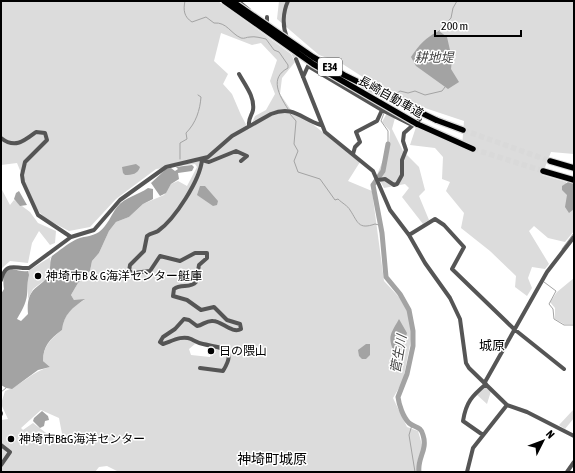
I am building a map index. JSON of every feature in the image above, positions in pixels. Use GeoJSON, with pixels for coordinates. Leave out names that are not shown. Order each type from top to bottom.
{"type":"FeatureCollection","features":[{"type":"Feature","properties":{"kind":"highway","name":"長崎自動車道"},"geometry":{"type":"LineString","coordinates":[[224,1],[313,64],[414,125],[473,149]]}},
{"type":"Feature","properties":{"kind":"highway","name":"長崎自動車道"},"geometry":{"type":"LineString","coordinates":[[232,1],[313,57],[344,75],[436,120],[463,130]]}},
{"type":"Feature","properties":{"kind":"highway"},"geometry":{"type":"LineString","coordinates":[[550,160],[574,168]]}},
{"type":"Feature","properties":{"kind":"highway"},"geometry":{"type":"LineString","coordinates":[[542,171],[571,180]]}},
{"type":"Feature","properties":{"kind":"street"},"geometry":{"type":"LineString","coordinates":[[238,1],[287,36],[284,21],[285,8],[288,1]]}},
{"type":"Feature","properties":{"kind":"street"},"geometry":{"type":"LineString","coordinates":[[267,17],[267,23]]}},
{"type":"Feature","properties":{"kind":"street"},"geometry":{"type":"LineString","coordinates":[[296,59],[325,132],[375,174],[390,210],[409,235],[425,264],[456,309],[460,319],[466,363],[469,368],[507,405],[527,412],[574,436]]}},
{"type":"Feature","properties":{"kind":"street"},"geometry":{"type":"LineString","coordinates":[[303,77],[308,66],[384,111],[414,125]]}},
{"type":"Feature","properties":{"kind":"street"},"geometry":{"type":"LineString","coordinates":[[239,74],[254,100],[249,125]]}},
{"type":"Feature","properties":{"kind":"street"},"geometry":{"type":"LineString","coordinates":[[200,368],[223,371],[229,362],[230,356],[227,350],[221,347],[201,344],[189,338],[182,338],[164,344],[160,342],[163,338],[176,329],[184,320],[189,320],[197,326],[207,321],[214,321],[234,331],[241,330],[240,324],[227,320],[217,308],[210,307],[201,310],[187,300],[173,296],[172,293],[178,286],[191,286],[196,282],[197,269],[199,265],[207,258],[208,253],[196,253],[180,262],[160,256],[153,268],[145,272],[133,273],[129,271],[129,268],[144,251],[147,236],[159,231],[174,216],[196,178],[202,160],[213,153],[232,136],[249,125],[271,114],[288,111],[297,113],[321,125]]}},
{"type":"Feature","properties":{"kind":"street"},"geometry":{"type":"LineString","coordinates":[[353,154],[355,147],[360,142],[356,132],[377,121],[384,111]]}},
{"type":"Feature","properties":{"kind":"street"},"geometry":{"type":"LineString","coordinates":[[378,180],[385,179],[394,185],[397,184],[402,172],[402,160],[406,150],[403,137],[406,130],[420,119]]}},
{"type":"Feature","properties":{"kind":"street"},"geometry":{"type":"LineString","coordinates":[[1,138],[14,144],[22,142],[36,132],[45,133],[47,140],[30,155],[23,167],[23,182],[38,215],[71,237]]}},
{"type":"Feature","properties":{"kind":"street"},"geometry":{"type":"LineString","coordinates":[[1,280],[7,268],[12,266],[29,268],[36,265],[71,237],[94,230],[120,200],[166,167],[173,164],[202,160],[209,162],[236,151],[247,156],[241,161]]}},
{"type":"Feature","properties":{"kind":"street"},"geometry":{"type":"LineString","coordinates":[[409,235],[435,219],[444,225],[464,247],[452,269],[514,330],[564,369]]}},
{"type":"Feature","properties":{"kind":"street"},"geometry":{"type":"LineString","coordinates":[[483,435],[463,421],[465,410],[471,396],[486,383],[547,272],[574,237]]}},
{"type":"Feature","properties":{"kind":"street"},"geometry":{"type":"LineString","coordinates":[[467,472],[470,455],[483,435],[507,405]]}},
{"type":"Feature","properties":{"kind":"street"},"geometry":{"type":"LineString","coordinates":[[1,445],[10,452],[1,465]]}},
{"type":"Feature","properties":{"kind":"street"},"geometry":{"type":"LineString","coordinates":[[568,472],[574,462]]}},
{"type":"Feature","properties":{"kind":"shaded area"},"geometry":{"type":"Polygon","coordinates":[[[1,1],[218,1],[291,54],[295,62],[282,78],[280,94],[293,113],[305,118],[360,162],[348,181],[372,191],[384,281],[399,297],[407,310],[412,334],[403,381],[393,398],[407,427],[418,431],[423,448],[417,466],[418,472],[119,472],[107,466],[99,467],[95,472],[1,472],[1,420],[8,419],[1,404],[5,391],[11,389],[38,372],[50,367],[43,361],[44,351],[51,340],[62,330],[64,320],[69,312],[84,300],[74,300],[71,295],[78,283],[90,271],[92,261],[99,253],[109,231],[116,222],[129,217],[143,204],[164,195],[171,184],[178,181],[187,186],[197,167],[195,164],[156,169],[116,199],[90,227],[69,231],[46,219],[36,209],[17,163],[1,165],[1,1]],[[221,33],[214,61],[228,74],[223,84],[232,94],[249,130],[255,116],[266,110],[275,94],[270,81],[277,60],[261,43],[252,45],[221,33]],[[195,344],[189,349],[191,355],[210,357],[213,347],[195,344]],[[41,410],[21,428],[23,430],[33,423],[54,439],[63,439],[59,418],[41,410]]]}},
{"type":"Feature","properties":{"kind":"shaded area"},"geometry":{"type":"Polygon","coordinates":[[[279,1],[574,1],[574,154],[551,152],[542,175],[566,182],[574,213],[574,231],[565,242],[548,238],[534,226],[529,231],[549,264],[545,269],[532,267],[528,278],[532,288],[527,296],[515,287],[516,276],[490,251],[461,228],[464,213],[446,191],[450,182],[442,179],[443,157],[435,148],[410,145],[416,127],[462,147],[464,121],[410,103],[369,81],[341,63],[319,55],[277,19],[279,1]]]}},
{"type":"Feature","properties":{"kind":"shaded area"},"geometry":{"type":"Polygon","coordinates":[[[387,113],[395,118],[392,129],[403,151],[419,167],[425,190],[419,196],[429,220],[423,224],[402,197],[409,188],[405,184],[384,188],[377,175],[389,145],[390,131],[382,122],[387,113]]]}},
{"type":"Feature","properties":{"kind":"shaded area"},"geometry":{"type":"Polygon","coordinates":[[[1,188],[10,205],[14,200],[30,212],[38,223],[56,231],[55,243],[50,245],[39,231],[32,243],[28,263],[10,261],[1,269],[1,188]]]}},
{"type":"Feature","properties":{"kind":"shaded area"},"geometry":{"type":"Polygon","coordinates":[[[52,256],[50,259],[52,266],[46,279],[33,289],[28,299],[28,271],[52,256]]]}},
{"type":"Feature","properties":{"kind":"shaded area"},"geometry":{"type":"Polygon","coordinates":[[[574,278],[574,324],[564,324],[555,319],[555,308],[550,302],[557,292],[574,278]]]}},
{"type":"Feature","properties":{"kind":"shaded area"},"geometry":{"type":"Polygon","coordinates":[[[486,386],[491,391],[487,404],[476,394],[486,386]]]}},
{"type":"Feature","properties":{"kind":"shaded area"},"geometry":{"type":"Polygon","coordinates":[[[574,409],[574,418],[565,429],[559,425],[574,409]]]}},
{"type":"Feature","properties":{"kind":"water","name":"耕地堤"},"geometry":{"type":"Polygon","coordinates":[[[439,31],[447,37],[452,59],[451,69],[459,82],[448,89],[416,66],[411,57],[423,42],[439,31]]]}},
{"type":"Feature","properties":{"kind":"water"},"geometry":{"type":"Polygon","coordinates":[[[136,164],[140,167],[136,173],[125,175],[123,173],[122,167],[136,164]]]}},
{"type":"Feature","properties":{"kind":"water"},"geometry":{"type":"Polygon","coordinates":[[[192,165],[194,167],[192,171],[178,173],[179,179],[171,184],[166,193],[160,196],[151,183],[166,169],[171,168],[175,171],[178,169],[176,167],[192,165]]]}},
{"type":"Feature","properties":{"kind":"water"},"geometry":{"type":"Polygon","coordinates":[[[574,178],[574,209],[569,213],[565,207],[567,195],[562,190],[562,186],[574,178]]]}},
{"type":"Feature","properties":{"kind":"water"},"geometry":{"type":"Polygon","coordinates":[[[200,186],[205,186],[218,201],[217,205],[213,206],[197,195],[200,186]]]}},
{"type":"Feature","properties":{"kind":"water"},"geometry":{"type":"Polygon","coordinates":[[[148,188],[153,189],[153,199],[143,204],[129,217],[116,222],[109,231],[99,253],[92,261],[90,271],[78,283],[71,295],[74,300],[85,299],[69,312],[63,324],[62,330],[48,343],[44,351],[43,361],[50,367],[38,370],[12,389],[1,385],[1,294],[4,289],[3,283],[6,271],[12,269],[28,271],[29,275],[26,298],[17,319],[21,321],[28,314],[28,302],[30,295],[47,277],[52,256],[75,240],[99,232],[120,204],[128,198],[148,188]]]}},
{"type":"Feature","properties":{"kind":"water"},"geometry":{"type":"Polygon","coordinates":[[[19,191],[27,205],[20,206],[14,199],[16,193],[19,191]]]}},
{"type":"Feature","properties":{"kind":"water"},"geometry":{"type":"Polygon","coordinates":[[[399,319],[407,333],[401,352],[395,354],[390,340],[393,329],[399,319]]]}},
{"type":"Feature","properties":{"kind":"water"},"geometry":{"type":"Polygon","coordinates":[[[366,344],[370,344],[370,355],[366,359],[362,359],[359,356],[358,350],[366,344]]]}},
{"type":"Feature","properties":{"kind":"water"},"geometry":{"type":"Polygon","coordinates":[[[42,411],[48,416],[49,420],[45,421],[44,426],[40,428],[33,421],[34,418],[42,411]]]}},
{"type":"Feature","properties":{"kind":"waterway"},"geometry":{"type":"LineString","coordinates":[[185,1],[185,13],[187,18],[192,22],[206,17],[214,23],[222,24],[241,38],[254,37],[266,39],[274,50],[279,52],[288,65],[288,68],[282,72],[277,82],[279,93],[288,109]]}},
{"type":"Feature","properties":{"kind":"waterway"},"geometry":{"type":"LineString","coordinates":[[438,32],[451,18],[453,8],[457,1]]}},
{"type":"Feature","properties":{"kind":"waterway"},"geometry":{"type":"LineString","coordinates":[[393,96],[400,91],[408,93],[415,91],[425,95],[442,91],[445,87]]}},
{"type":"Feature","properties":{"kind":"waterway"},"geometry":{"type":"LineString","coordinates":[[180,159],[180,143],[187,139],[186,133],[195,121],[200,107],[201,97],[198,95]]}},
{"type":"Feature","properties":{"kind":"waterway"},"geometry":{"type":"LineString","coordinates":[[384,113],[381,121],[388,131],[388,144]]}},
{"type":"Feature","properties":{"kind":"waterway"},"geometry":{"type":"LineString","coordinates":[[290,114],[296,121],[294,144],[298,151],[294,161],[298,172],[320,179],[335,200],[338,199],[348,207],[359,224],[365,226],[375,224],[379,225]]}},
{"type":"Feature","properties":{"kind":"waterway","name":"菅生川"},"geometry":{"type":"LineString","coordinates":[[388,144],[383,171],[373,185],[382,233],[386,277],[400,294],[409,310],[413,331],[413,346],[407,374],[398,397],[400,407],[405,418],[411,425],[421,430],[423,435],[424,445],[419,462],[419,472]]}},
{"type":"Feature","properties":{"kind":"waterway"},"geometry":{"type":"LineString","coordinates":[[562,249],[574,233]]}},
{"type":"Feature","properties":{"kind":"waterway"},"geometry":{"type":"LineString","coordinates":[[544,282],[556,291],[549,304],[553,309],[554,319],[564,325],[574,325]]}},
{"type":"Feature","properties":{"kind":"waterway"},"geometry":{"type":"LineString","coordinates":[[1,392],[6,388]]}},
{"type":"Feature","properties":{"kind":"waterway"},"geometry":{"type":"LineString","coordinates":[[412,425],[409,435],[415,472]]}},
{"type":"Feature","properties":{"kind":"tunnel"},"geometry":{"type":"LineString","coordinates":[[291,48],[296,59]]}},
{"type":"Feature","properties":{"kind":"tunnel"},"geometry":{"type":"LineString","coordinates":[[463,130],[550,161]]}},
{"type":"Feature","properties":{"kind":"tunnel"},"geometry":{"type":"LineString","coordinates":[[473,149],[543,171]]}},
{"type":"Feature","properties":{"kind":"place","name":"神埼市B＆G海洋センター艇庫"},"geometry":{"type":"Point","coordinates":[38,276]}},
{"type":"Feature","properties":{"kind":"place","name":"日の隈山"},"geometry":{"type":"Point","coordinates":[211,351]}},
{"type":"Feature","properties":{"kind":"place","name":"神埼市B&G海洋センター"},"geometry":{"type":"Point","coordinates":[11,439]}},
{"type":"Feature","properties":{"kind":"district","name":"城原"},"geometry":{"type":"Point","coordinates":[492,345]}},
{"type":"Feature","properties":{"kind":"district","name":"神埼町城原"},"geometry":{"type":"Point","coordinates":[272,459]}}]}
